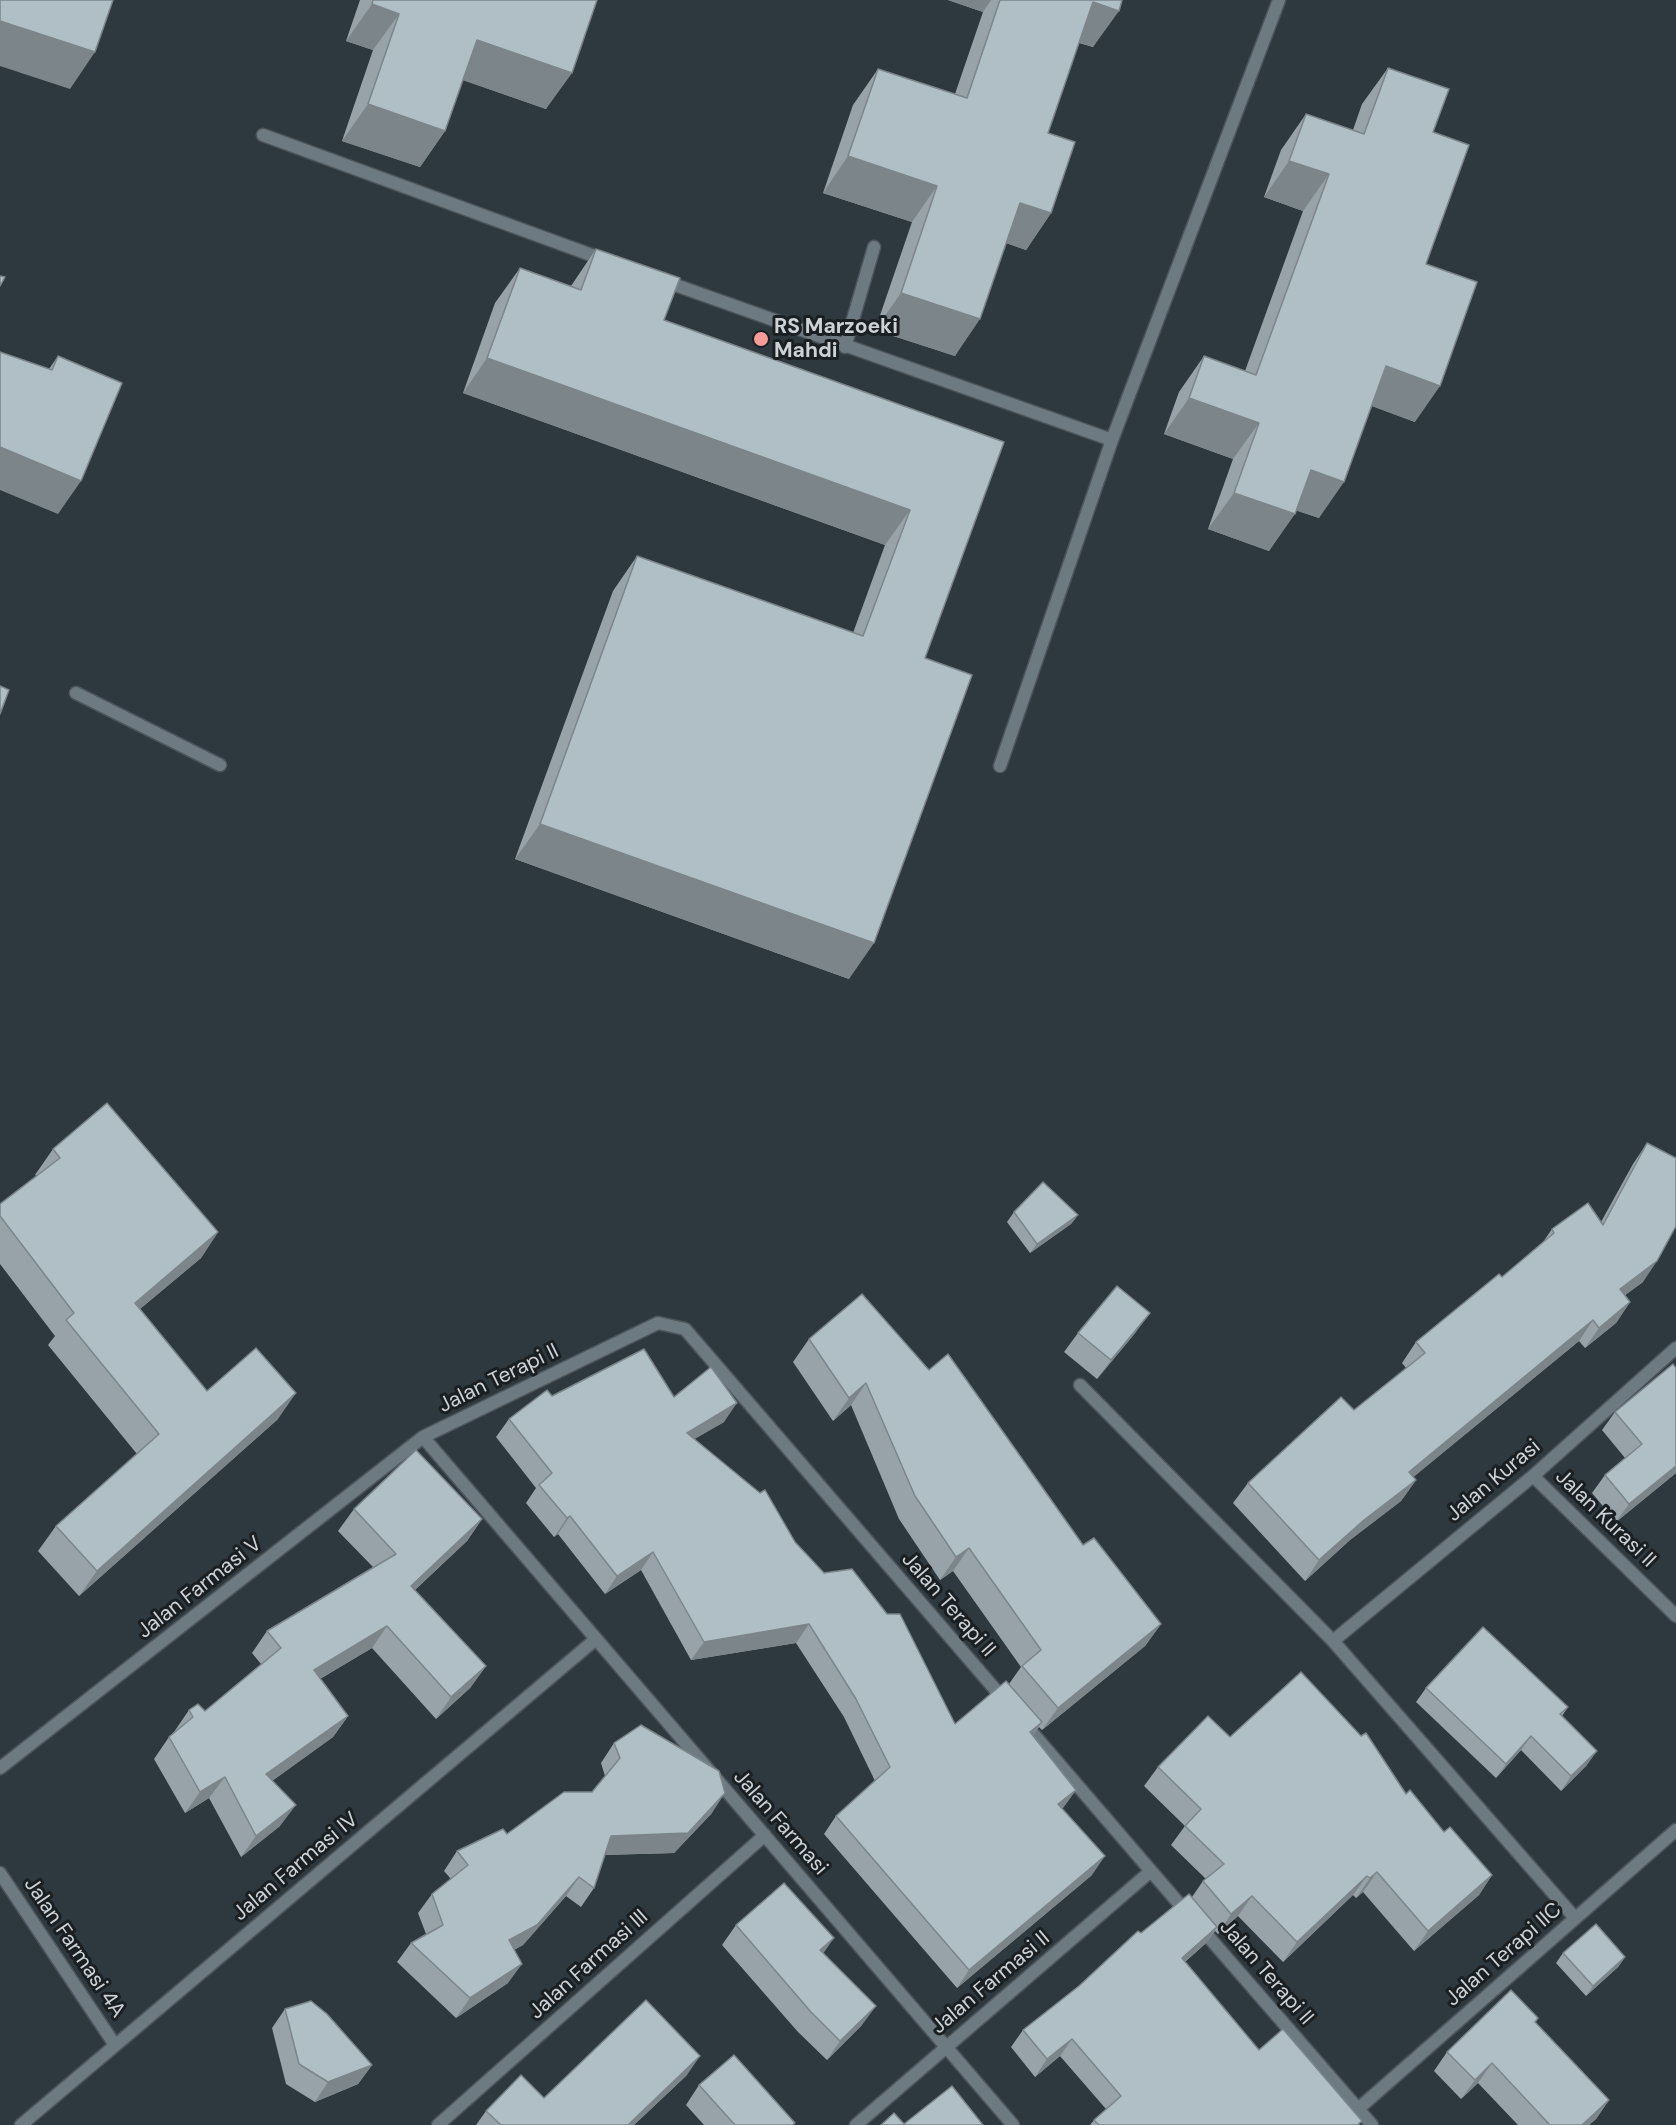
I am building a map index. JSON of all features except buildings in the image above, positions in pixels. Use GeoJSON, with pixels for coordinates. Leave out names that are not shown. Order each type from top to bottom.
{"type":"FeatureCollection","features":[{"type":"Feature","properties":{"kind":"street"},"geometry":{"type":"LineString","coordinates":[[1000,766],[1112,440],[1279,0]]}},
{"type":"Feature","properties":{"kind":"street"},"geometry":{"type":"LineString","coordinates":[[263,135],[621,266]]}},
{"type":"Feature","properties":{"kind":"street"},"geometry":{"type":"LineString","coordinates":[[845,347],[874,247]]}},
{"type":"Feature","properties":{"kind":"street"},"geometry":{"type":"LineString","coordinates":[[655,278],[1112,440]]}},
{"type":"Feature","properties":{"kind":"street"},"geometry":{"type":"LineString","coordinates":[[76,693],[220,765]]}},
{"type":"Feature","properties":{"kind":"street","name":"Jalan Terapi II"},"geometry":{"type":"LineString","coordinates":[[423,1437],[658,1323],[685,1329],[1372,2125]]}},
{"type":"Feature","properties":{"kind":"street","name":"Jalan Kurasi"},"geometry":{"type":"LineString","coordinates":[[1333,1641],[1533,1476],[1676,1348]]}},
{"type":"Feature","properties":{"kind":"street"},"geometry":{"type":"LineString","coordinates":[[1080,1385],[1333,1641],[1575,1918]]}},
{"type":"Feature","properties":{"kind":"street","name":"Jalan Farmasi"},"geometry":{"type":"LineString","coordinates":[[423,1437],[1013,2125]]}},
{"type":"Feature","properties":{"kind":"street","name":"Jalan Farmasi V"},"geometry":{"type":"LineString","coordinates":[[0,1768],[423,1437]]}},
{"type":"Feature","properties":{"kind":"street","name":"Jalan Kurasi II"},"geometry":{"type":"LineString","coordinates":[[1533,1476],[1676,1616]]}},
{"type":"Feature","properties":{"kind":"street","name":"Jalan Farmasi IV"},"geometry":{"type":"LineString","coordinates":[[21,2125],[596,1639]]}},
{"type":"Feature","properties":{"kind":"street","name":"Jalan Terapi IIC"},"geometry":{"type":"LineString","coordinates":[[1358,2109],[1676,1830]]}},
{"type":"Feature","properties":{"kind":"street","name":"Jalan Farmasi III"},"geometry":{"type":"LineString","coordinates":[[438,2125],[765,1835]]}},
{"type":"Feature","properties":{"kind":"street","name":"Jalan Farmasi II"},"geometry":{"type":"LineString","coordinates":[[856,2125],[1151,1871]]}},
{"type":"Feature","properties":{"kind":"street","name":"Jalan Farmasi 4A"},"geometry":{"type":"LineString","coordinates":[[0,1872],[115,2045]]}},
{"type":"Feature","properties":{"kind":"place","name":"RS Marzoeki Mahdi"},"geometry":{"type":"Point","coordinates":[761,339]}}]}
